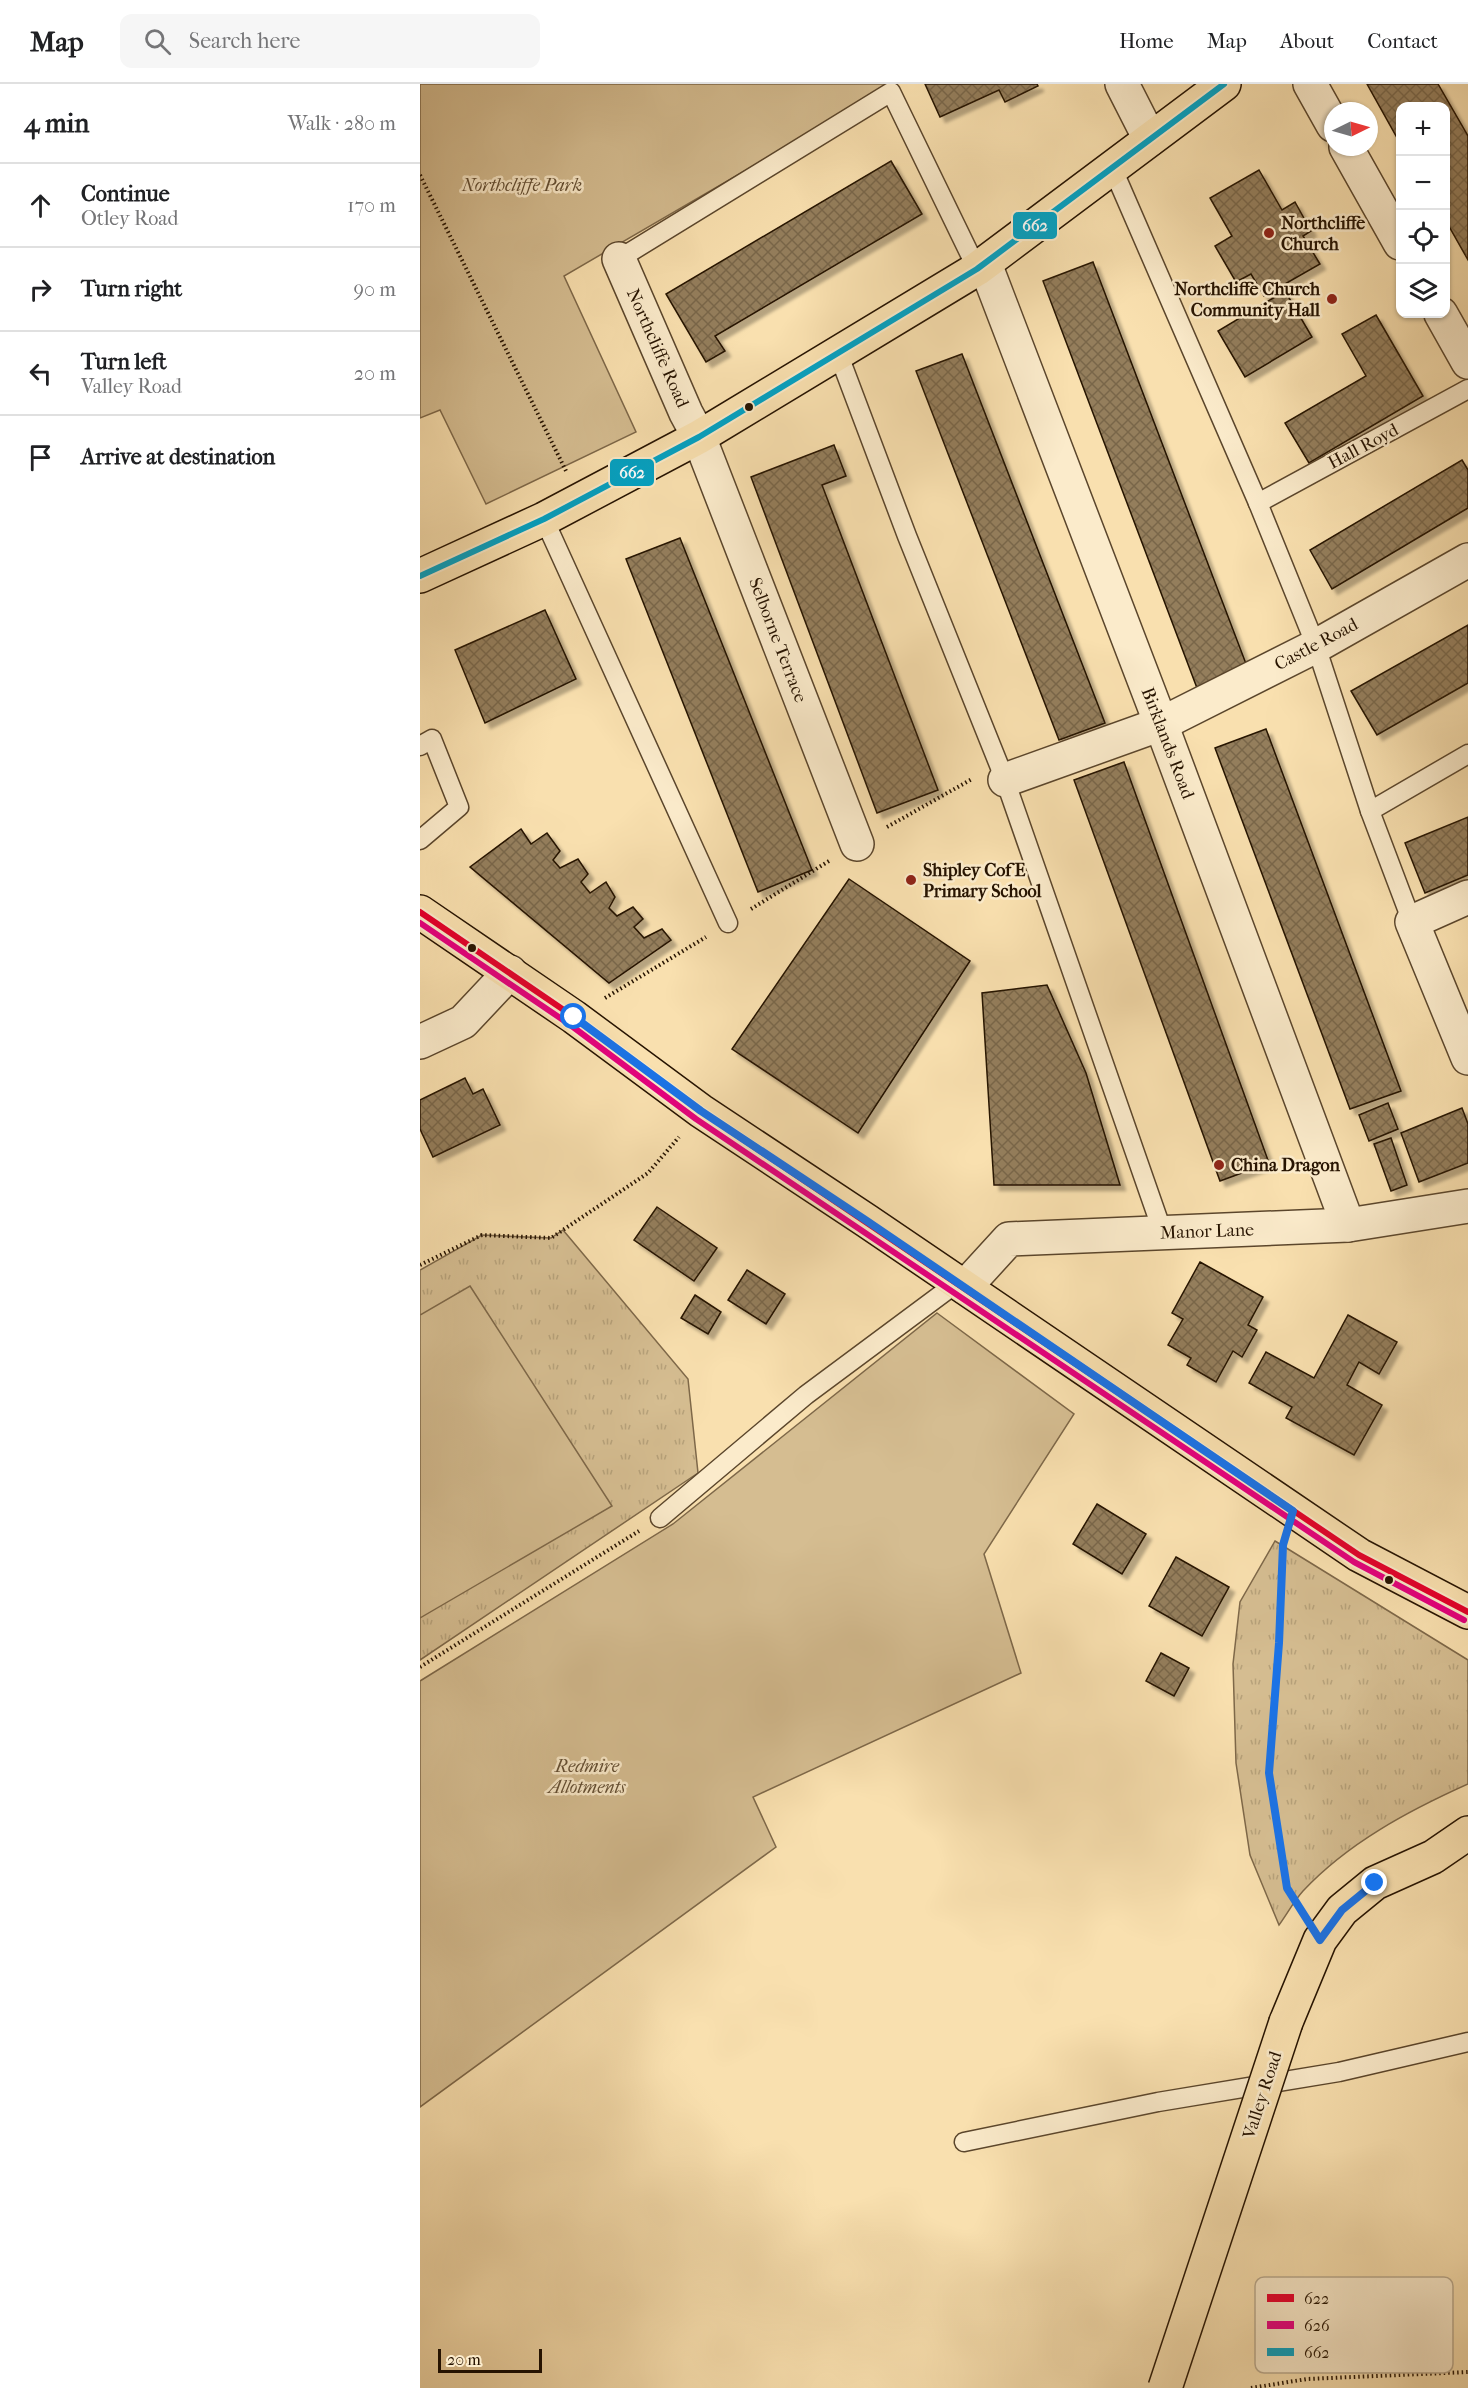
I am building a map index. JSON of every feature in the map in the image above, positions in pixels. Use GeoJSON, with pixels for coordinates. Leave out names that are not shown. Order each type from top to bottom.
{"type":"FeatureCollection","features":[{"type":"Feature","properties":{"kind":"main road"},"geometry":{"type":"LineString","coordinates":[[420,576],[544,519],[699,437],[981,266],[1224,84]]}},
{"type":"Feature","properties":{"kind":"main road"},"geometry":{"type":"LineString","coordinates":[[420,912],[574,1017],[701,1111],[1359,1556],[1468,1612]]}},
{"type":"Feature","properties":{"kind":"main road","name":"Valley Road"},"geometry":{"type":"LineString","coordinates":[[1165,2388],[1286,2022],[1320,1940],[1342,1910],[1375,1883],[1433,1857],[1468,1833]]}},
{"type":"Feature","properties":{"kind":"main road","name":"Valley Road"},"geometry":{"type":"LineString","coordinates":[[1433,1857],[1468,1853]]}},
{"type":"Feature","properties":{"kind":"street"},"geometry":{"type":"LineString","coordinates":[[1122,84],[1150,139]]}},
{"type":"Feature","properties":{"kind":"street"},"geometry":{"type":"LineString","coordinates":[[1310,84],[1324,109]]}},
{"type":"Feature","properties":{"kind":"street"},"geometry":{"type":"LineString","coordinates":[[1351,156],[1396,234]]}},
{"type":"Feature","properties":{"kind":"street","name":"Northcliffe Road"},"geometry":{"type":"LineString","coordinates":[[619,259],[686,413],[699,437]]}},
{"type":"Feature","properties":{"kind":"street","name":"Birklands Road"},"geometry":{"type":"LineString","coordinates":[[981,266],[1161,724],[1348,1224]]}},
{"type":"Feature","properties":{"kind":"street"},"geometry":{"type":"LineString","coordinates":[[1443,318],[1468,362]]}},
{"type":"Feature","properties":{"kind":"street","name":"Selborne Terrace"},"geometry":{"type":"LineString","coordinates":[[699,437],[857,843]]}},
{"type":"Feature","properties":{"kind":"street","name":"Castle Road"},"geometry":{"type":"LineString","coordinates":[[1001,772],[1161,724],[1316,646],[1468,560]]}},
{"type":"Feature","properties":{"kind":"street"},"geometry":{"type":"LineString","coordinates":[[1465,1039],[1412,922],[1468,897]]}},
{"type":"Feature","properties":{"kind":"street"},"geometry":{"type":"LineString","coordinates":[[420,1042],[463,1022],[510,972]]}},
{"type":"Feature","properties":{"kind":"street","name":"Manor Lane"},"geometry":{"type":"LineString","coordinates":[[961,1285],[1009,1239],[1348,1224],[1468,1206]]}},
{"type":"Feature","properties":{"kind":"lane"},"geometry":{"type":"LineString","coordinates":[[619,259],[891,92],[981,266]]}},
{"type":"Feature","properties":{"kind":"lane"},"geometry":{"type":"LineString","coordinates":[[1112,167],[1258,503],[1316,646],[1370,811],[1412,922]]}},
{"type":"Feature","properties":{"kind":"lane"},"geometry":{"type":"LineString","coordinates":[[838,353],[1001,772],[1163,1233]]}},
{"type":"Feature","properties":{"kind":"lane","name":"Hall Royd"},"geometry":{"type":"LineString","coordinates":[[1258,503],[1468,389]]}},
{"type":"Feature","properties":{"kind":"lane"},"geometry":{"type":"LineString","coordinates":[[544,519],[729,923]]}},
{"type":"Feature","properties":{"kind":"lane"},"geometry":{"type":"LineString","coordinates":[[420,746],[432,739],[459,807],[420,840]]}},
{"type":"Feature","properties":{"kind":"lane"},"geometry":{"type":"LineString","coordinates":[[1370,811],[1468,754]]}},
{"type":"Feature","properties":{"kind":"lane"},"geometry":{"type":"LineString","coordinates":[[660,1518],[806,1395],[961,1285]]}},
{"type":"Feature","properties":{"kind":"lane"},"geometry":{"type":"LineString","coordinates":[[964,2142],[1158,2102],[1339,2072],[1468,2042]]}},
{"type":"Feature","properties":{"kind":"path"},"geometry":{"type":"LineString","coordinates":[[420,175],[580,501]]}},
{"type":"Feature","properties":{"kind":"path"},"geometry":{"type":"LineString","coordinates":[[574,1017],[857,843],[1001,772]]}},
{"type":"Feature","properties":{"kind":"path"},"geometry":{"type":"LineString","coordinates":[[420,1265],[482,1235],[551,1238],[648,1173],[701,1111]]}},
{"type":"Feature","properties":{"kind":"path"},"geometry":{"type":"LineString","coordinates":[[1293,1511],[1283,1545],[1279,1643],[1269,1773],[1287,1888],[1320,1940]]}},
{"type":"Feature","properties":{"kind":"path"},"geometry":{"type":"LineString","coordinates":[[420,1667],[660,1518]]}},
{"type":"Feature","properties":{"kind":"path"},"geometry":{"type":"LineString","coordinates":[[1453,2373],[1468,2372]]}},
{"type":"Feature","properties":{"kind":"path"},"geometry":{"type":"LineString","coordinates":[[1251,2388],[1307,2379],[1445,2373]]}},
{"type":"Feature","properties":{"kind":"green space","name":"Northcliffe Park"},"geometry":{"type":"Polygon","coordinates":[[[420,84],[894,84],[564,276],[636,432],[486,504],[440,410],[420,418],[420,84]]]}},
{"type":"Feature","properties":{"kind":"green space"},"geometry":{"type":"Polygon","coordinates":[[[563,1230],[688,1379],[698,1473],[420,1660],[420,1270],[482,1235],[551,1238],[563,1230]]]}},
{"type":"Feature","properties":{"kind":"green space"},"geometry":{"type":"Polygon","coordinates":[[[470,1286],[612,1506],[420,1618],[420,1315],[470,1286]]]}},
{"type":"Feature","properties":{"kind":"green space","name":"Redmire Allotments"},"geometry":{"type":"Polygon","coordinates":[[[937,1313],[1074,1414],[984,1554],[1021,1673],[753,1797],[776,1847],[420,2107],[420,1681],[673,1524],[937,1313]]]}},
{"type":"Feature","properties":{"kind":"green space"},"geometry":{"type":"Polygon","coordinates":[[[1275,1541],[1468,1660],[1468,1784],[1423,1805],[1359,1843],[1303,1891],[1279,1925],[1250,1855],[1236,1763],[1233,1664],[1240,1602],[1275,1541]]]}},
{"type":"Feature","properties":{"kind":"building"},"geometry":{"type":"Polygon","coordinates":[[[925,84],[1037,84],[1038,86],[1005,102],[999,90],[940,117],[925,84]]]}},
{"type":"Feature","properties":{"kind":"building"},"geometry":{"type":"Polygon","coordinates":[[[1367,84],[1438,84],[1448,102],[1396,102],[1396,136],[1367,84]]]}},
{"type":"Feature","properties":{"kind":"building"},"geometry":{"type":"Polygon","coordinates":[[[1450,105],[1468,136],[1468,260],[1450,228],[1450,105]]]}},
{"type":"Feature","properties":{"kind":"building"},"geometry":{"type":"Polygon","coordinates":[[[891,161],[922,214],[715,336],[725,351],[706,362],[666,294],[891,161]]]}},
{"type":"Feature","properties":{"kind":"building","name":"Northcliffe Church"},"geometry":{"type":"Polygon","coordinates":[[[1259,170],[1282,210],[1295,202],[1311,231],[1303,236],[1320,264],[1264,296],[1251,274],[1236,282],[1215,246],[1232,236],[1210,198],[1259,170]]]}},
{"type":"Feature","properties":{"kind":"building"},"geometry":{"type":"Polygon","coordinates":[[[1093,262],[1248,669],[1197,688],[1043,281],[1093,262]]]}},
{"type":"Feature","properties":{"kind":"building"},"geometry":{"type":"Polygon","coordinates":[[[1285,291],[1312,337],[1245,377],[1218,331],[1285,291]]]}},
{"type":"Feature","properties":{"kind":"building"},"geometry":{"type":"Polygon","coordinates":[[[1376,315],[1423,396],[1309,463],[1285,423],[1366,376],[1342,334],[1376,315]]]}},
{"type":"Feature","properties":{"kind":"building"},"geometry":{"type":"Polygon","coordinates":[[[962,354],[1105,723],[1059,740],[916,371],[962,354]]]}},
{"type":"Feature","properties":{"kind":"building"},"geometry":{"type":"Polygon","coordinates":[[[834,445],[846,476],[822,485],[938,790],[877,813],[751,477],[834,445]]]}},
{"type":"Feature","properties":{"kind":"building"},"geometry":{"type":"Polygon","coordinates":[[[1462,460],[1468,470],[1468,508],[1332,589],[1310,550],[1462,460]]]}},
{"type":"Feature","properties":{"kind":"building"},"geometry":{"type":"Polygon","coordinates":[[[680,538],[812,870],[758,892],[626,559],[680,538]]]}},
{"type":"Feature","properties":{"kind":"building"},"geometry":{"type":"Polygon","coordinates":[[[545,610],[576,679],[485,723],[455,650],[545,610]]]}},
{"type":"Feature","properties":{"kind":"building"},"geometry":{"type":"Polygon","coordinates":[[[1468,625],[1468,683],[1377,735],[1351,691],[1468,625]]]}},
{"type":"Feature","properties":{"kind":"building"},"geometry":{"type":"Polygon","coordinates":[[[1266,729],[1401,1091],[1350,1109],[1215,748],[1266,729]]]}},
{"type":"Feature","properties":{"kind":"building"},"geometry":{"type":"Polygon","coordinates":[[[1124,762],[1269,1163],[1220,1181],[1074,780],[1124,762]]]}},
{"type":"Feature","properties":{"kind":"building"},"geometry":{"type":"Polygon","coordinates":[[[1468,817],[1468,875],[1425,893],[1405,843],[1468,817]]]}},
{"type":"Feature","properties":{"kind":"building"},"geometry":{"type":"Polygon","coordinates":[[[521,829],[531,844],[547,833],[560,851],[553,860],[560,868],[578,859],[588,874],[581,882],[590,893],[606,882],[615,897],[609,908],[617,916],[633,907],[643,919],[634,927],[644,938],[662,929],[671,940],[609,983],[470,867],[521,829]]]}},
{"type":"Feature","properties":{"kind":"building"},"geometry":{"type":"Polygon","coordinates":[[[849,879],[970,961],[858,1133],[732,1049],[849,879]]]}},
{"type":"Feature","properties":{"kind":"building"},"geometry":{"type":"Polygon","coordinates":[[[1047,985],[1086,1073],[1120,1185],[994,1185],[982,993],[1047,985]]]}},
{"type":"Feature","properties":{"kind":"building"},"geometry":{"type":"Polygon","coordinates":[[[465,1078],[473,1094],[483,1089],[500,1125],[433,1157],[420,1129],[420,1100],[465,1078]]]}},
{"type":"Feature","properties":{"kind":"building"},"geometry":{"type":"Polygon","coordinates":[[[1388,1103],[1398,1129],[1369,1141],[1359,1115],[1388,1103]]]}},
{"type":"Feature","properties":{"kind":"building"},"geometry":{"type":"Polygon","coordinates":[[[1462,1108],[1468,1124],[1468,1163],[1419,1182],[1401,1133],[1462,1108]]]}},
{"type":"Feature","properties":{"kind":"building"},"geometry":{"type":"Polygon","coordinates":[[[1391,1138],[1407,1185],[1391,1191],[1374,1144],[1391,1138]]]}},
{"type":"Feature","properties":{"kind":"building"},"geometry":{"type":"Polygon","coordinates":[[[657,1207],[717,1248],[694,1281],[634,1240],[657,1207]]]}},
{"type":"Feature","properties":{"kind":"building"},"geometry":{"type":"Polygon","coordinates":[[[1200,1262],[1263,1297],[1248,1325],[1257,1330],[1242,1357],[1233,1351],[1216,1382],[1187,1365],[1191,1358],[1168,1345],[1183,1319],[1172,1313],[1200,1262]]]}},
{"type":"Feature","properties":{"kind":"building"},"geometry":{"type":"Polygon","coordinates":[[[747,1270],[785,1294],[766,1324],[728,1300],[747,1270]]]}},
{"type":"Feature","properties":{"kind":"building"},"geometry":{"type":"Polygon","coordinates":[[[695,1295],[721,1312],[708,1334],[681,1318],[695,1295]]]}},
{"type":"Feature","properties":{"kind":"building"},"geometry":{"type":"Polygon","coordinates":[[[1348,1315],[1397,1342],[1379,1374],[1359,1362],[1347,1385],[1382,1405],[1354,1455],[1286,1418],[1292,1407],[1249,1383],[1266,1352],[1314,1378],[1348,1315]]]}},
{"type":"Feature","properties":{"kind":"building"},"geometry":{"type":"Polygon","coordinates":[[[1097,1504],[1146,1534],[1122,1574],[1073,1544],[1097,1504]]]}},
{"type":"Feature","properties":{"kind":"building"},"geometry":{"type":"Polygon","coordinates":[[[1176,1557],[1229,1587],[1202,1636],[1149,1606],[1176,1557]]]}},
{"type":"Feature","properties":{"kind":"building"},"geometry":{"type":"Polygon","coordinates":[[[1161,1653],[1189,1668],[1174,1696],[1146,1681],[1161,1653]]]}},
{"type":"Feature","properties":{"kind":"transit line","name":"662"},"geometry":{"type":"LineString","coordinates":[[420,576],[544,519],[699,437],[977,269],[1224,84]]}},
{"type":"Feature","properties":{"kind":"transit line","name":"622"},"geometry":{"type":"LineString","coordinates":[[420,912],[574,1017],[701,1111],[1359,1555],[1468,1612]]}},
{"type":"Feature","properties":{"kind":"transit line","name":"626"},"geometry":{"type":"LineString","coordinates":[[420,923],[569,1024],[696,1119],[1354,1562],[1464,1620]]}},
{"type":"Feature","properties":{"kind":"place","name":"Northcliffe Church"},"geometry":{"type":"Point","coordinates":[1269,233]}},
{"type":"Feature","properties":{"kind":"place","name":"Northcliffe Church Community Hall"},"geometry":{"type":"Point","coordinates":[1332,299]}},
{"type":"Feature","properties":{"kind":"place","name":"Shipley CofE Primary School"},"geometry":{"type":"Point","coordinates":[911,880]}},
{"type":"Feature","properties":{"kind":"place","name":"China Dragon"},"geometry":{"type":"Point","coordinates":[1219,1165]}},
{"type":"Feature","properties":{"kind":"route"},"geometry":{"type":"LineString","coordinates":[[574,1017],[701,1111],[1293,1511],[1283,1545],[1279,1643],[1269,1773],[1287,1888],[1320,1940],[1342,1910],[1375,1883]]}}]}
